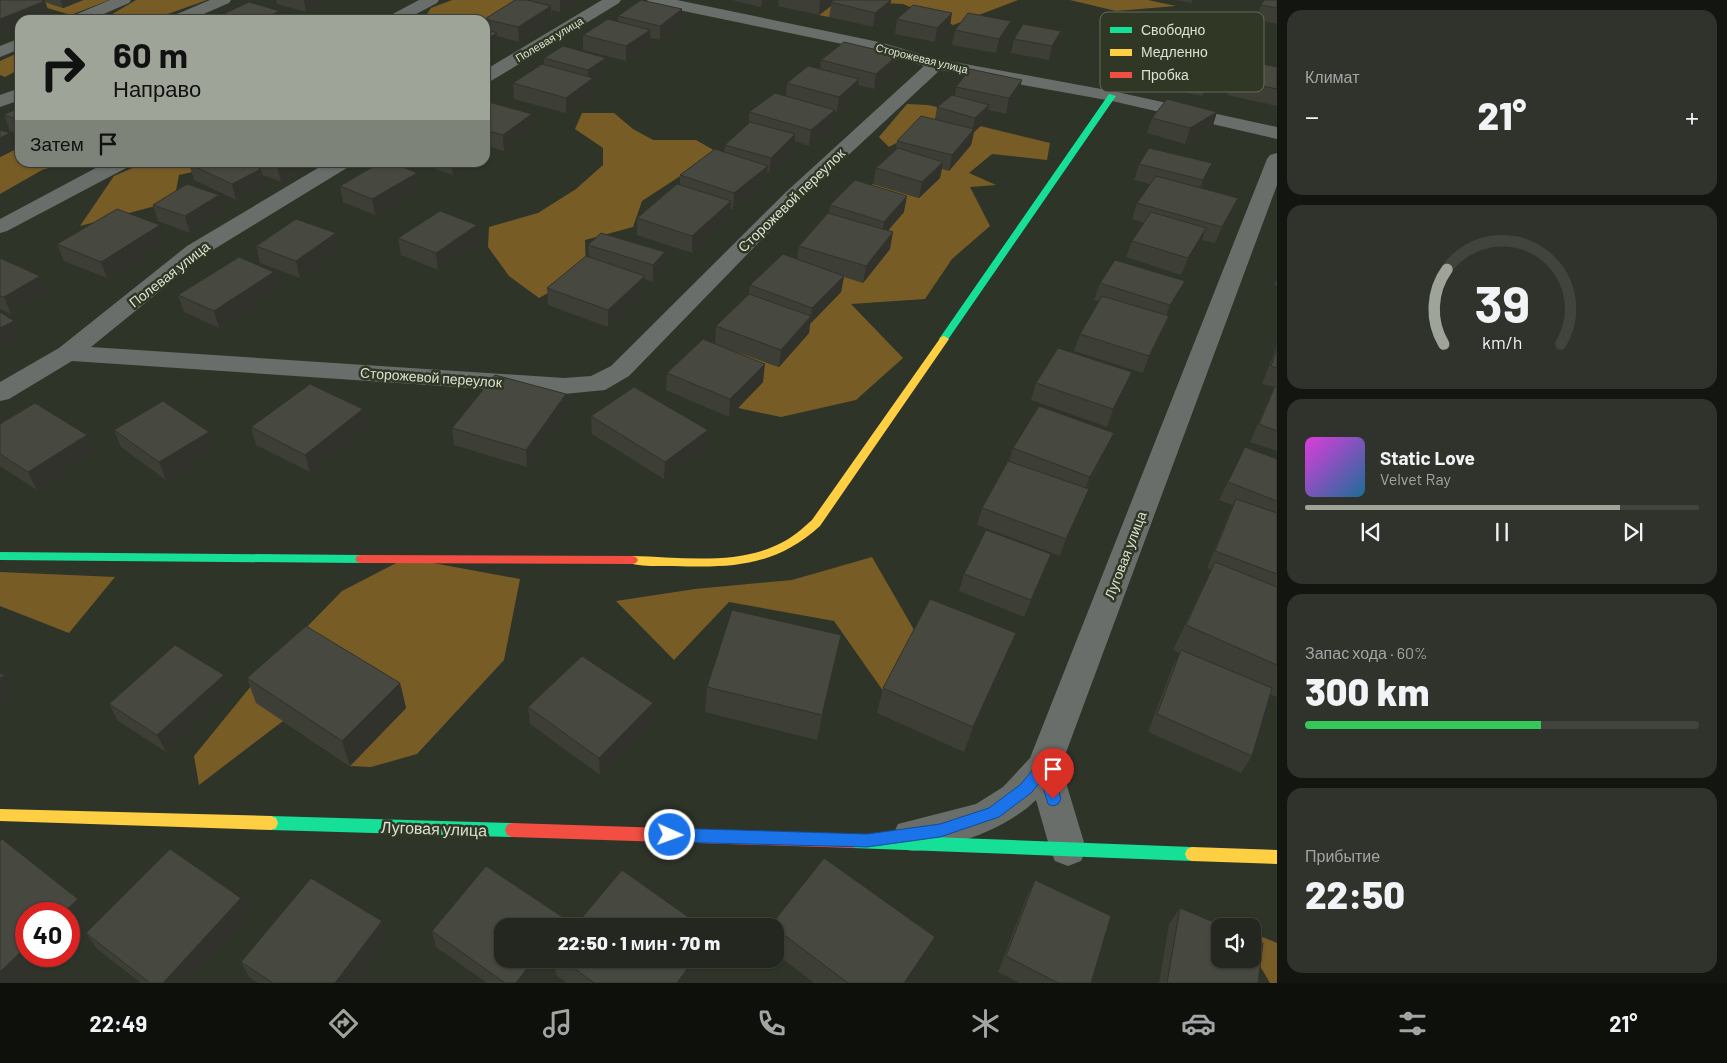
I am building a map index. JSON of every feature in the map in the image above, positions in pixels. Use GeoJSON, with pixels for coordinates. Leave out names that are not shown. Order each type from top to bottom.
{"type":"FeatureCollection","features":[{"type":"Feature","properties":{"kind":"street"},"geometry":{"type":"LineString","coordinates":[[88,15],[124,0]]}},
{"type":"Feature","properties":{"kind":"street"},"geometry":{"type":"LineString","coordinates":[[188,15],[223,0]]}},
{"type":"Feature","properties":{"kind":"street"},"geometry":{"type":"LineString","coordinates":[[402,15],[431,0]]}},
{"type":"Feature","properties":{"kind":"street","name":"Полевая улица"},"geometry":{"type":"LineString","coordinates":[[490,74],[613,0]]}},
{"type":"Feature","properties":{"kind":"street","name":"Сторожевая улица"},"geometry":{"type":"LineString","coordinates":[[655,0],[879,47],[936,64],[1112,96],[1277,133]]}},
{"type":"Feature","properties":{"kind":"street"},"geometry":{"type":"LineString","coordinates":[[0,52],[15,45]]}},
{"type":"Feature","properties":{"kind":"street","name":"Сторожевой переулок"},"geometry":{"type":"LineString","coordinates":[[68,353],[564,386],[596,384],[620,370],[793,196],[936,64]]}},
{"type":"Feature","properties":{"kind":"street"},"geometry":{"type":"LineString","coordinates":[[0,556],[722,561],[750,558],[778,551],[799,540],[816,522],[1112,96]]}},
{"type":"Feature","properties":{"kind":"street","name":"Луговая улица"},"geometry":{"type":"LineString","coordinates":[[867,841],[940,831],[994,813],[1026,789],[1044,766],[1277,159]]}},
{"type":"Feature","properties":{"kind":"street"},"geometry":{"type":"LineString","coordinates":[[0,227],[114,167]]}},
{"type":"Feature","properties":{"kind":"street","name":"Полевая улица"},"geometry":{"type":"LineString","coordinates":[[0,393],[68,353],[195,251],[335,167]]}},
{"type":"Feature","properties":{"kind":"street"},"geometry":{"type":"LineString","coordinates":[[1044,766],[1068,848]]}},
{"type":"Feature","properties":{"kind":"street","name":"Луговая улица"},"geometry":{"type":"LineString","coordinates":[[0,815],[867,841],[1277,857]]}},
{"type":"Feature","properties":{"kind":"shaded area"},"geometry":{"type":"Polygon","coordinates":[[[40,0],[63,8],[83,0],[109,0],[71,15],[30,3],[40,0]]]}},
{"type":"Feature","properties":{"kind":"shaded area"},"geometry":{"type":"Polygon","coordinates":[[[136,0],[207,0],[165,15],[111,15],[136,0]]]}},
{"type":"Feature","properties":{"kind":"shaded area"},"geometry":{"type":"Polygon","coordinates":[[[452,0],[525,0],[490,29],[490,15],[426,15],[431,8],[452,0]]]}},
{"type":"Feature","properties":{"kind":"shaded area"},"geometry":{"type":"Polygon","coordinates":[[[838,0],[1018,0],[953,25],[903,4],[861,2],[846,4],[829,17],[819,15],[838,0]]]}},
{"type":"Feature","properties":{"kind":"shaded area"},"geometry":{"type":"Polygon","coordinates":[[[1070,0],[1148,0],[1176,6],[1116,11],[1070,0]]]}},
{"type":"Feature","properties":{"kind":"shaded area"},"geometry":{"type":"Polygon","coordinates":[[[15,54],[15,72],[5,77],[0,75],[0,61],[15,54]]]}},
{"type":"Feature","properties":{"kind":"shaded area"},"geometry":{"type":"Polygon","coordinates":[[[907,104],[928,105],[949,110],[971,134],[980,126],[1050,143],[1047,160],[992,154],[969,173],[996,185],[970,187],[990,226],[952,259],[925,299],[851,304],[903,358],[856,400],[781,417],[738,408],[763,382],[702,356],[715,344],[779,367],[797,263],[852,197],[873,184],[919,198],[918,131],[889,147],[879,137],[907,104]]]}},
{"type":"Feature","properties":{"kind":"shaded area"},"geometry":{"type":"Polygon","coordinates":[[[582,113],[614,113],[633,129],[653,140],[696,140],[717,152],[642,201],[633,227],[585,240],[586,272],[539,298],[509,276],[488,247],[489,227],[538,213],[576,189],[603,165],[603,148],[575,129],[582,113]]]}},
{"type":"Feature","properties":{"kind":"shaded area"},"geometry":{"type":"Polygon","coordinates":[[[15,150],[15,167],[52,167],[42,170],[0,194],[0,157],[15,150]]]}},
{"type":"Feature","properties":{"kind":"shaded area"},"geometry":{"type":"Polygon","coordinates":[[[135,167],[214,167],[179,175],[174,201],[80,226],[114,176],[135,167]]]}},
{"type":"Feature","properties":{"kind":"shaded area"},"geometry":{"type":"Polygon","coordinates":[[[872,557],[917,635],[886,695],[834,621],[729,602],[674,660],[616,601],[695,589],[792,580],[872,557]]]}},
{"type":"Feature","properties":{"kind":"shaded area"},"geometry":{"type":"Polygon","coordinates":[[[406,558],[520,579],[504,660],[417,754],[371,767],[350,766],[283,721],[199,785],[194,756],[260,675],[342,591],[406,558]]]}},
{"type":"Feature","properties":{"kind":"shaded area"},"geometry":{"type":"Polygon","coordinates":[[[0,572],[115,577],[69,633],[0,606],[0,572]]]}},
{"type":"Feature","properties":{"kind":"shaded area"},"geometry":{"type":"Polygon","coordinates":[[[1261,936],[1277,943],[1277,983],[1270,983],[1261,968],[1261,936]]]}},
{"type":"Feature","properties":{"kind":"building"},"geometry":{"type":"Polygon","coordinates":[[[0,0],[41,0],[45,1],[0,19],[0,0]]]}},
{"type":"Feature","properties":{"kind":"building"},"geometry":{"type":"Polygon","coordinates":[[[515,0],[527,0],[551,6],[518,27],[490,20],[490,16],[515,0]]]}},
{"type":"Feature","properties":{"kind":"building"},"geometry":{"type":"Polygon","coordinates":[[[641,0],[682,9],[660,26],[618,16],[641,0]]]}},
{"type":"Feature","properties":{"kind":"building"},"geometry":{"type":"Polygon","coordinates":[[[834,0],[891,0],[875,13],[831,2],[834,0]]]}},
{"type":"Feature","properties":{"kind":"building"},"geometry":{"type":"Polygon","coordinates":[[[1264,0],[1277,0],[1277,8],[1261,5],[1264,0]]]}},
{"type":"Feature","properties":{"kind":"building"},"geometry":{"type":"Polygon","coordinates":[[[249,2],[280,11],[271,15],[221,15],[249,2]]]}},
{"type":"Feature","properties":{"kind":"building"},"geometry":{"type":"Polygon","coordinates":[[[913,5],[952,13],[937,28],[897,19],[913,5]]]}},
{"type":"Feature","properties":{"kind":"building"},"geometry":{"type":"Polygon","coordinates":[[[968,13],[1011,21],[999,39],[955,30],[968,13]]]}},
{"type":"Feature","properties":{"kind":"building"},"geometry":{"type":"Polygon","coordinates":[[[608,19],[650,30],[626,46],[583,35],[608,19]]]}},
{"type":"Feature","properties":{"kind":"building"},"geometry":{"type":"Polygon","coordinates":[[[1023,24],[1061,31],[1052,46],[1014,39],[1023,24]]]}},
{"type":"Feature","properties":{"kind":"building"},"geometry":{"type":"Polygon","coordinates":[[[490,31],[497,33],[490,37],[490,31]]]}},
{"type":"Feature","properties":{"kind":"building"},"geometry":{"type":"Polygon","coordinates":[[[844,42],[898,55],[876,74],[821,60],[844,42]]]}},
{"type":"Feature","properties":{"kind":"building"},"geometry":{"type":"Polygon","coordinates":[[[563,46],[606,58],[588,70],[544,58],[563,46]]]}},
{"type":"Feature","properties":{"kind":"building"},"geometry":{"type":"Polygon","coordinates":[[[542,64],[593,78],[566,98],[513,83],[542,64]]]}},
{"type":"Feature","properties":{"kind":"building"},"geometry":{"type":"Polygon","coordinates":[[[1264,64],[1277,67],[1277,89],[1264,86],[1264,64]]]}},
{"type":"Feature","properties":{"kind":"building"},"geometry":{"type":"Polygon","coordinates":[[[808,66],[859,79],[839,97],[787,83],[808,66]]]}},
{"type":"Feature","properties":{"kind":"building"},"geometry":{"type":"Polygon","coordinates":[[[970,69],[1022,80],[1009,98],[956,87],[970,69]]]}},
{"type":"Feature","properties":{"kind":"building"},"geometry":{"type":"Polygon","coordinates":[[[775,93],[835,110],[811,130],[749,112],[775,93]]]}},
{"type":"Feature","properties":{"kind":"building"},"geometry":{"type":"Polygon","coordinates":[[[952,95],[989,105],[975,118],[937,107],[952,95]]]}},
{"type":"Feature","properties":{"kind":"building"},"geometry":{"type":"Polygon","coordinates":[[[1167,99],[1217,112],[1190,128],[1152,118],[1167,99]]]}},
{"type":"Feature","properties":{"kind":"building"},"geometry":{"type":"Polygon","coordinates":[[[490,102],[532,114],[503,135],[490,131],[490,102]]]}},
{"type":"Feature","properties":{"kind":"building"},"geometry":{"type":"Polygon","coordinates":[[[15,110],[15,118],[4,115],[15,110]]]}},
{"type":"Feature","properties":{"kind":"building"},"geometry":{"type":"Polygon","coordinates":[[[921,116],[974,129],[952,155],[897,141],[921,116]]]}},
{"type":"Feature","properties":{"kind":"building"},"geometry":{"type":"Polygon","coordinates":[[[750,122],[795,134],[771,158],[725,145],[750,122]]]}},
{"type":"Feature","properties":{"kind":"building"},"geometry":{"type":"Polygon","coordinates":[[[0,130],[10,133],[0,138],[0,130]]]}},
{"type":"Feature","properties":{"kind":"building"},"geometry":{"type":"Polygon","coordinates":[[[898,148],[943,162],[922,182],[876,168],[898,148]]]}},
{"type":"Feature","properties":{"kind":"building"},"geometry":{"type":"Polygon","coordinates":[[[1149,148],[1212,163],[1203,180],[1139,164],[1149,148]]]}},
{"type":"Feature","properties":{"kind":"building"},"geometry":{"type":"Polygon","coordinates":[[[715,149],[768,166],[734,193],[680,175],[715,149]]]}},
{"type":"Feature","properties":{"kind":"building"},"geometry":{"type":"Polygon","coordinates":[[[195,167],[257,167],[261,169],[232,184],[195,167]]]}},
{"type":"Feature","properties":{"kind":"building"},"geometry":{"type":"Polygon","coordinates":[[[372,167],[403,167],[417,173],[372,199],[340,186],[372,167]]]}},
{"type":"Feature","properties":{"kind":"building"},"geometry":{"type":"Polygon","coordinates":[[[1156,176],[1238,198],[1222,227],[1137,203],[1156,176]]]}},
{"type":"Feature","properties":{"kind":"building"},"geometry":{"type":"Polygon","coordinates":[[[855,180],[907,196],[884,222],[830,205],[855,180]]]}},
{"type":"Feature","properties":{"kind":"building"},"geometry":{"type":"Polygon","coordinates":[[[187,184],[219,195],[185,216],[153,205],[187,184]]]}},
{"type":"Feature","properties":{"kind":"building"},"geometry":{"type":"Polygon","coordinates":[[[677,184],[731,201],[692,236],[637,218],[677,184]]]}},
{"type":"Feature","properties":{"kind":"building"},"geometry":{"type":"Polygon","coordinates":[[[117,209],[160,225],[101,262],[57,244],[117,209]]]}},
{"type":"Feature","properties":{"kind":"building"},"geometry":{"type":"Polygon","coordinates":[[[440,211],[477,225],[436,253],[398,238],[440,211]]]}},
{"type":"Feature","properties":{"kind":"building"},"geometry":{"type":"Polygon","coordinates":[[[1151,212],[1206,228],[1188,258],[1132,241],[1151,212]]]}},
{"type":"Feature","properties":{"kind":"building"},"geometry":{"type":"Polygon","coordinates":[[[828,213],[893,232],[866,266],[799,246],[828,213]]]}},
{"type":"Feature","properties":{"kind":"building"},"geometry":{"type":"Polygon","coordinates":[[[296,219],[336,233],[296,261],[256,246],[296,219]]]}},
{"type":"Feature","properties":{"kind":"building"},"geometry":{"type":"Polygon","coordinates":[[[601,233],[665,252],[653,265],[588,245],[601,233]]]}},
{"type":"Feature","properties":{"kind":"building"},"geometry":{"type":"Polygon","coordinates":[[[783,254],[844,276],[812,308],[750,285],[783,254]]]}},
{"type":"Feature","properties":{"kind":"building"},"geometry":{"type":"Polygon","coordinates":[[[586,256],[645,276],[608,310],[547,288],[586,256]]]}},
{"type":"Feature","properties":{"kind":"building"},"geometry":{"type":"Polygon","coordinates":[[[239,257],[274,272],[214,311],[178,295],[239,257]]]}},
{"type":"Feature","properties":{"kind":"building"},"geometry":{"type":"Polygon","coordinates":[[[0,258],[40,276],[4,297],[0,296],[0,258]]]}},
{"type":"Feature","properties":{"kind":"building"},"geometry":{"type":"Polygon","coordinates":[[[1115,260],[1185,281],[1170,305],[1100,283],[1115,260]]]}},
{"type":"Feature","properties":{"kind":"building"},"geometry":{"type":"Polygon","coordinates":[[[749,294],[811,316],[781,350],[716,326],[749,294]]]}},
{"type":"Feature","properties":{"kind":"building"},"geometry":{"type":"Polygon","coordinates":[[[1102,296],[1169,316],[1149,356],[1080,334],[1102,296]]]}},
{"type":"Feature","properties":{"kind":"building"},"geometry":{"type":"Polygon","coordinates":[[[0,312],[14,321],[0,328],[0,312]]]}},
{"type":"Feature","properties":{"kind":"building"},"geometry":{"type":"Polygon","coordinates":[[[703,339],[765,364],[730,399],[667,373],[703,339]]]}},
{"type":"Feature","properties":{"kind":"building"},"geometry":{"type":"Polygon","coordinates":[[[1058,348],[1132,372],[1113,409],[1036,383],[1058,348]]]}},
{"type":"Feature","properties":{"kind":"building"},"geometry":{"type":"Polygon","coordinates":[[[1277,349],[1277,368],[1271,366],[1277,349]]]}},
{"type":"Feature","properties":{"kind":"building"},"geometry":{"type":"Polygon","coordinates":[[[495,375],[566,394],[526,450],[452,428],[495,375]]]}},
{"type":"Feature","properties":{"kind":"building"},"geometry":{"type":"Polygon","coordinates":[[[310,384],[363,409],[305,455],[251,427],[310,384]]]}},
{"type":"Feature","properties":{"kind":"building"},"geometry":{"type":"Polygon","coordinates":[[[1275,386],[1277,387],[1277,431],[1259,424],[1275,386]]]}},
{"type":"Feature","properties":{"kind":"building"},"geometry":{"type":"Polygon","coordinates":[[[634,387],[708,430],[665,462],[591,416],[634,387]]]}},
{"type":"Feature","properties":{"kind":"building"},"geometry":{"type":"Polygon","coordinates":[[[163,401],[209,432],[159,462],[114,430],[163,401]]]}},
{"type":"Feature","properties":{"kind":"building"},"geometry":{"type":"Polygon","coordinates":[[[35,403],[87,435],[28,472],[0,454],[0,424],[35,403]]]}},
{"type":"Feature","properties":{"kind":"building"},"geometry":{"type":"Polygon","coordinates":[[[1039,406],[1114,433],[1090,477],[1013,448],[1039,406]]]}},
{"type":"Feature","properties":{"kind":"building"},"geometry":{"type":"Polygon","coordinates":[[[1245,447],[1277,459],[1277,501],[1228,482],[1245,447]]]}},
{"type":"Feature","properties":{"kind":"building"},"geometry":{"type":"Polygon","coordinates":[[[1008,461],[1089,489],[1066,539],[982,508],[1008,461]]]}},
{"type":"Feature","properties":{"kind":"building"},"geometry":{"type":"Polygon","coordinates":[[[1236,499],[1277,513],[1277,574],[1215,551],[1236,499]]]}},
{"type":"Feature","properties":{"kind":"building"},"geometry":{"type":"Polygon","coordinates":[[[986,530],[1051,554],[1031,600],[964,574],[986,530]]]}},
{"type":"Feature","properties":{"kind":"building"},"geometry":{"type":"Polygon","coordinates":[[[1215,562],[1277,587],[1277,665],[1186,625],[1215,562]]]}},
{"type":"Feature","properties":{"kind":"building"},"geometry":{"type":"Polygon","coordinates":[[[930,599],[1016,633],[973,727],[883,688],[930,599]]]}},
{"type":"Feature","properties":{"kind":"building"},"geometry":{"type":"Polygon","coordinates":[[[732,610],[841,635],[822,715],[707,687],[732,610]]]}},
{"type":"Feature","properties":{"kind":"building"},"geometry":{"type":"Polygon","coordinates":[[[306,626],[400,683],[342,741],[247,678],[306,626]]]}},
{"type":"Feature","properties":{"kind":"building"},"geometry":{"type":"Polygon","coordinates":[[[175,645],[224,675],[157,735],[109,704],[175,645]]]}},
{"type":"Feature","properties":{"kind":"building"},"geometry":{"type":"Polygon","coordinates":[[[1181,650],[1272,688],[1252,756],[1157,714],[1181,650]]]}},
{"type":"Feature","properties":{"kind":"building"},"geometry":{"type":"Polygon","coordinates":[[[582,656],[653,703],[599,758],[528,707],[582,656]]]}},
{"type":"Feature","properties":{"kind":"building"},"geometry":{"type":"Polygon","coordinates":[[[2,839],[78,899],[75,902],[15,902],[15,958],[0,972],[0,841],[2,839]]]}},
{"type":"Feature","properties":{"kind":"building"},"geometry":{"type":"Polygon","coordinates":[[[170,849],[241,898],[163,983],[150,983],[86,933],[170,849]]]}},
{"type":"Feature","properties":{"kind":"building"},"geometry":{"type":"Polygon","coordinates":[[[824,858],[935,937],[904,983],[848,983],[784,935],[784,918],[777,918],[824,858]]]}},
{"type":"Feature","properties":{"kind":"building"},"geometry":{"type":"Polygon","coordinates":[[[486,866],[564,918],[494,918],[494,968],[527,968],[516,983],[505,983],[432,931],[486,866]]]}},
{"type":"Feature","properties":{"kind":"building"},"geometry":{"type":"Polygon","coordinates":[[[622,870],[690,918],[582,918],[622,870]]]}},
{"type":"Feature","properties":{"kind":"building"},"geometry":{"type":"Polygon","coordinates":[[[311,878],[382,921],[335,983],[273,983],[241,962],[311,878]]]}},
{"type":"Feature","properties":{"kind":"building"},"geometry":{"type":"Polygon","coordinates":[[[1035,880],[1111,916],[1091,983],[1058,983],[1006,956],[1035,880]]]}},
{"type":"Feature","properties":{"kind":"building"},"geometry":{"type":"Polygon","coordinates":[[[1180,908],[1211,921],[1211,968],[1260,968],[1258,983],[1167,983],[1180,908]]]}},
{"type":"Feature","properties":{"kind":"building"},"geometry":{"type":"Polygon","coordinates":[[[1261,942],[1263,943],[1261,959],[1261,942]]]}},
{"type":"Feature","properties":{"kind":"building"},"geometry":{"type":"Polygon","coordinates":[[[574,968],[688,968],[677,983],[594,983],[574,968]]]}},
{"type":"Feature","properties":{"kind":"traffic: fast"},"geometry":{"type":"LineString","coordinates":[[944,339],[1112,96]]}},
{"type":"Feature","properties":{"kind":"traffic: fast"},"geometry":{"type":"LineString","coordinates":[[0,556],[361,559]]}},
{"type":"Feature","properties":{"kind":"traffic: fast"},"geometry":{"type":"LineString","coordinates":[[271,823],[512,830]]}},
{"type":"Feature","properties":{"kind":"traffic: fast"},"geometry":{"type":"LineString","coordinates":[[853,841],[1192,854]]}},
{"type":"Feature","properties":{"kind":"traffic: slow"},"geometry":{"type":"LineString","coordinates":[[632,560],[708,562],[747,559],[765,555],[796,540],[816,523],[944,339]]}},
{"type":"Feature","properties":{"kind":"traffic: slow"},"geometry":{"type":"LineString","coordinates":[[0,815],[271,823]]}},
{"type":"Feature","properties":{"kind":"traffic: slow"},"geometry":{"type":"LineString","coordinates":[[1192,854],[1277,857]]}},
{"type":"Feature","properties":{"kind":"traffic: jam"},"geometry":{"type":"LineString","coordinates":[[361,559],[632,560]]}},
{"type":"Feature","properties":{"kind":"traffic: jam"},"geometry":{"type":"LineString","coordinates":[[512,830],[853,841]]}},
{"type":"Feature","properties":{"kind":"route"},"geometry":{"type":"LineString","coordinates":[[670,835],[867,841],[940,831],[994,813],[1026,789],[1044,766],[1053,799]]}}]}
